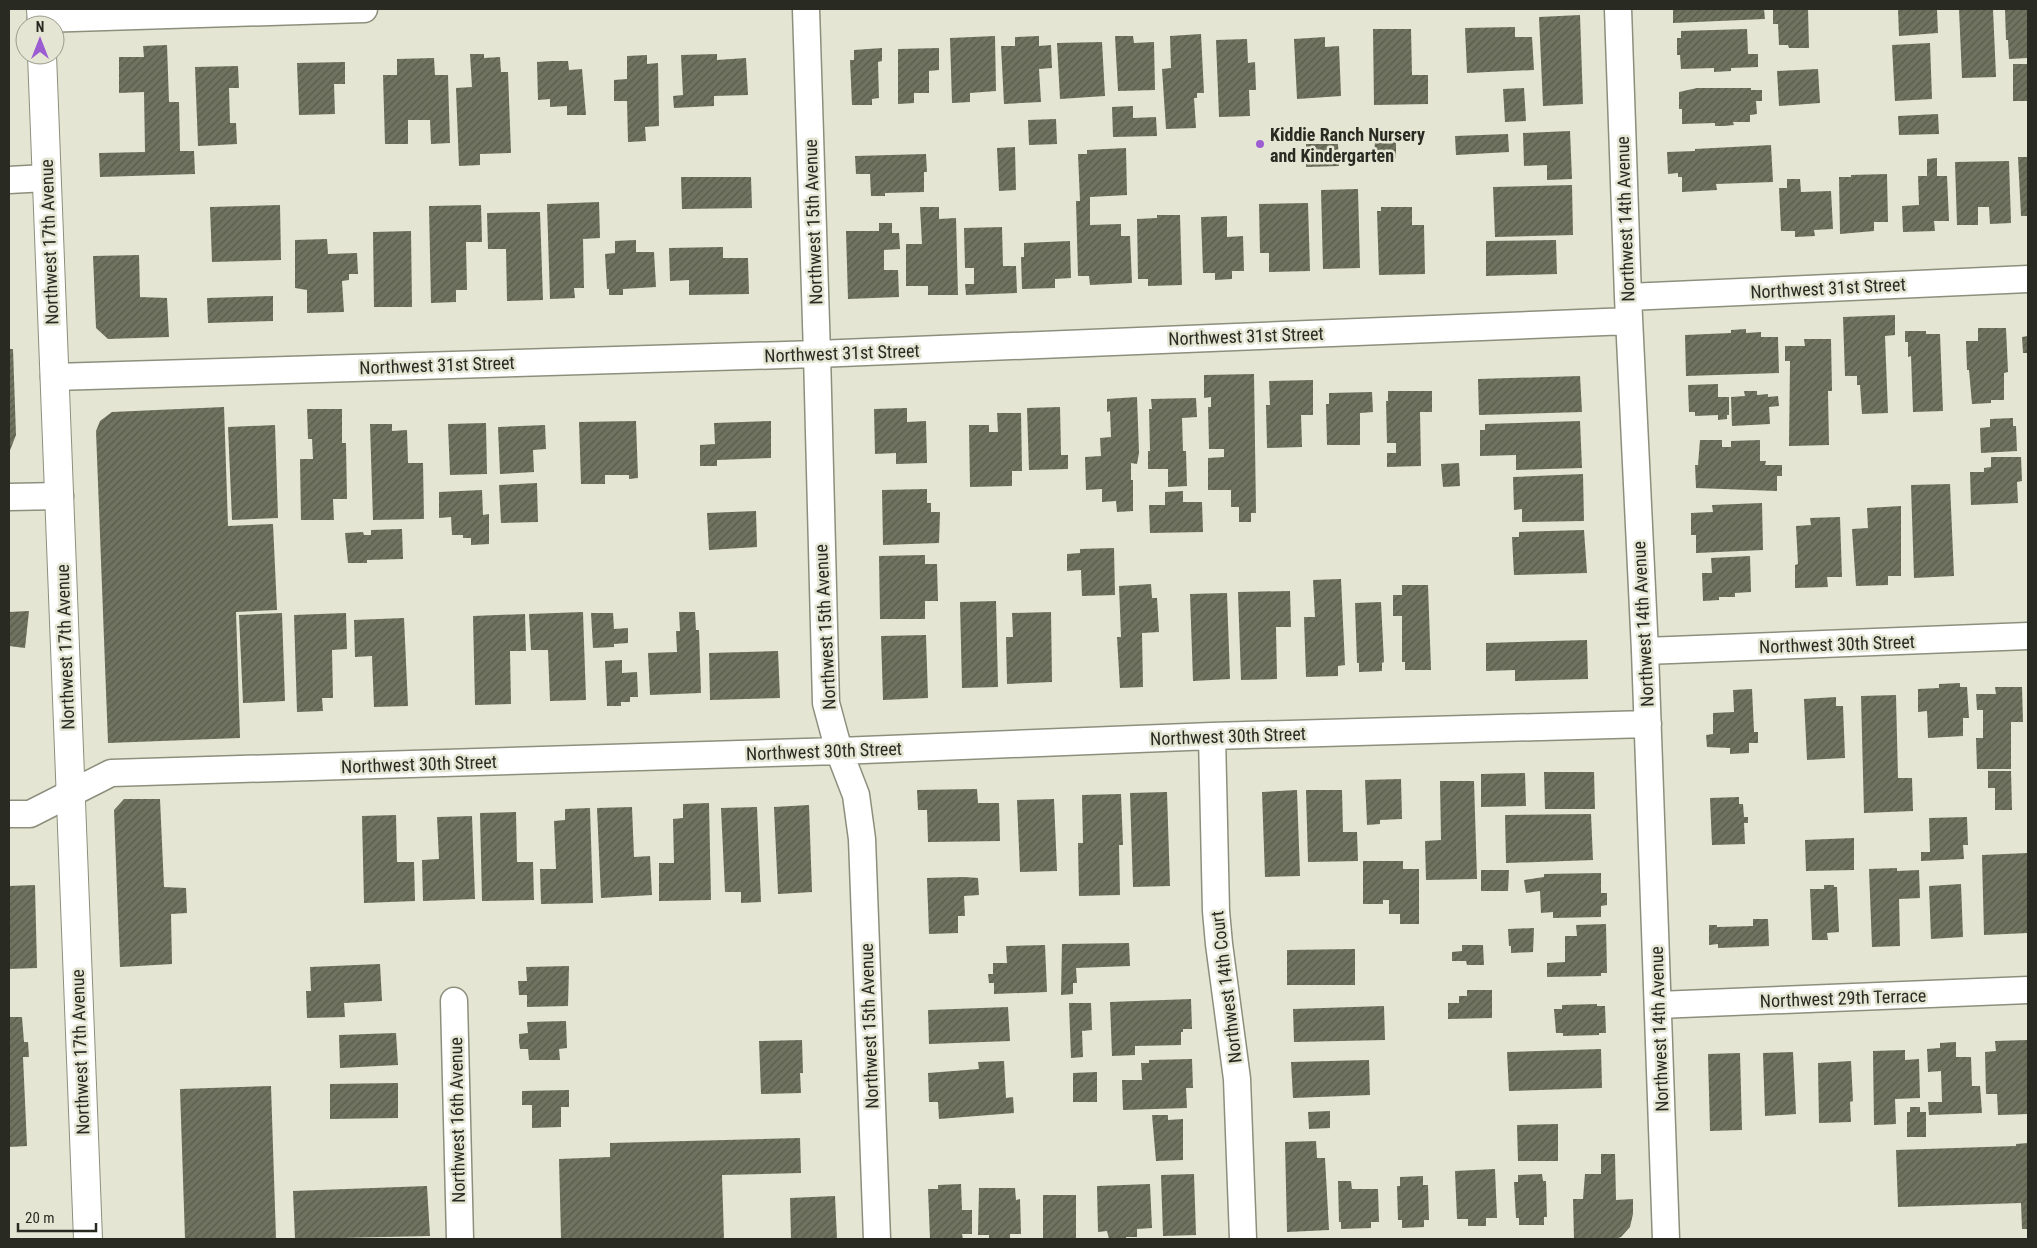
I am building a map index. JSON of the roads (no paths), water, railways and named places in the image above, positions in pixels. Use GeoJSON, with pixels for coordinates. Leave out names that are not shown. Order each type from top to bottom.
{"type":"FeatureCollection","features":[{"type":"Feature","properties":{"kind":"main road","name":"Northwest 17th Avenue"},"geometry":{"type":"LineString","coordinates":[[42,65],[88,1239]]}},
{"type":"Feature","properties":{"kind":"street"},"geometry":{"type":"LineString","coordinates":[[65,17],[364,9]]}},
{"type":"Feature","properties":{"kind":"street","name":"Northwest 15th Avenue"},"geometry":{"type":"LineString","coordinates":[[806,9],[826,703],[839,751],[856,795],[862,839],[877,1239]]}},
{"type":"Feature","properties":{"kind":"street","name":"Northwest 14th Avenue"},"geometry":{"type":"LineString","coordinates":[[1618,9],[1628,309],[1648,724],[1666,1239]]}},
{"type":"Feature","properties":{"kind":"street"},"geometry":{"type":"LineString","coordinates":[[9,180],[46,178]]}},
{"type":"Feature","properties":{"kind":"street","name":"Northwest 31st Street"},"geometry":{"type":"LineString","coordinates":[[54,377],[817,354],[1628,309],[2028,279]]}},
{"type":"Feature","properties":{"kind":"street"},"geometry":{"type":"LineString","coordinates":[[9,498],[60,496]]}},
{"type":"Feature","properties":{"kind":"street","name":"Northwest 30th Street"},"geometry":{"type":"LineString","coordinates":[[1645,651],[2028,636]]}},
{"type":"Feature","properties":{"kind":"street","name":"Northwest 30th Street"},"geometry":{"type":"LineString","coordinates":[[9,814],[30,814],[111,773],[839,751],[1212,736],[1648,724]]}},
{"type":"Feature","properties":{"kind":"street","name":"Northwest 14th Court"},"geometry":{"type":"LineString","coordinates":[[1212,736],[1216,911],[1237,1079],[1243,1239]]}},
{"type":"Feature","properties":{"kind":"street","name":"Northwest 29th Terrace"},"geometry":{"type":"LineString","coordinates":[[1658,1005],[2028,990]]}},
{"type":"Feature","properties":{"kind":"street","name":"Northwest 16th Avenue"},"geometry":{"type":"LineString","coordinates":[[454,1001],[460,1239]]}},
{"type":"Feature","properties":{"kind":"place","name":"Kiddie Ranch Nursery and Kindergarten"},"geometry":{"type":"Point","coordinates":[1260,144]}}]}
